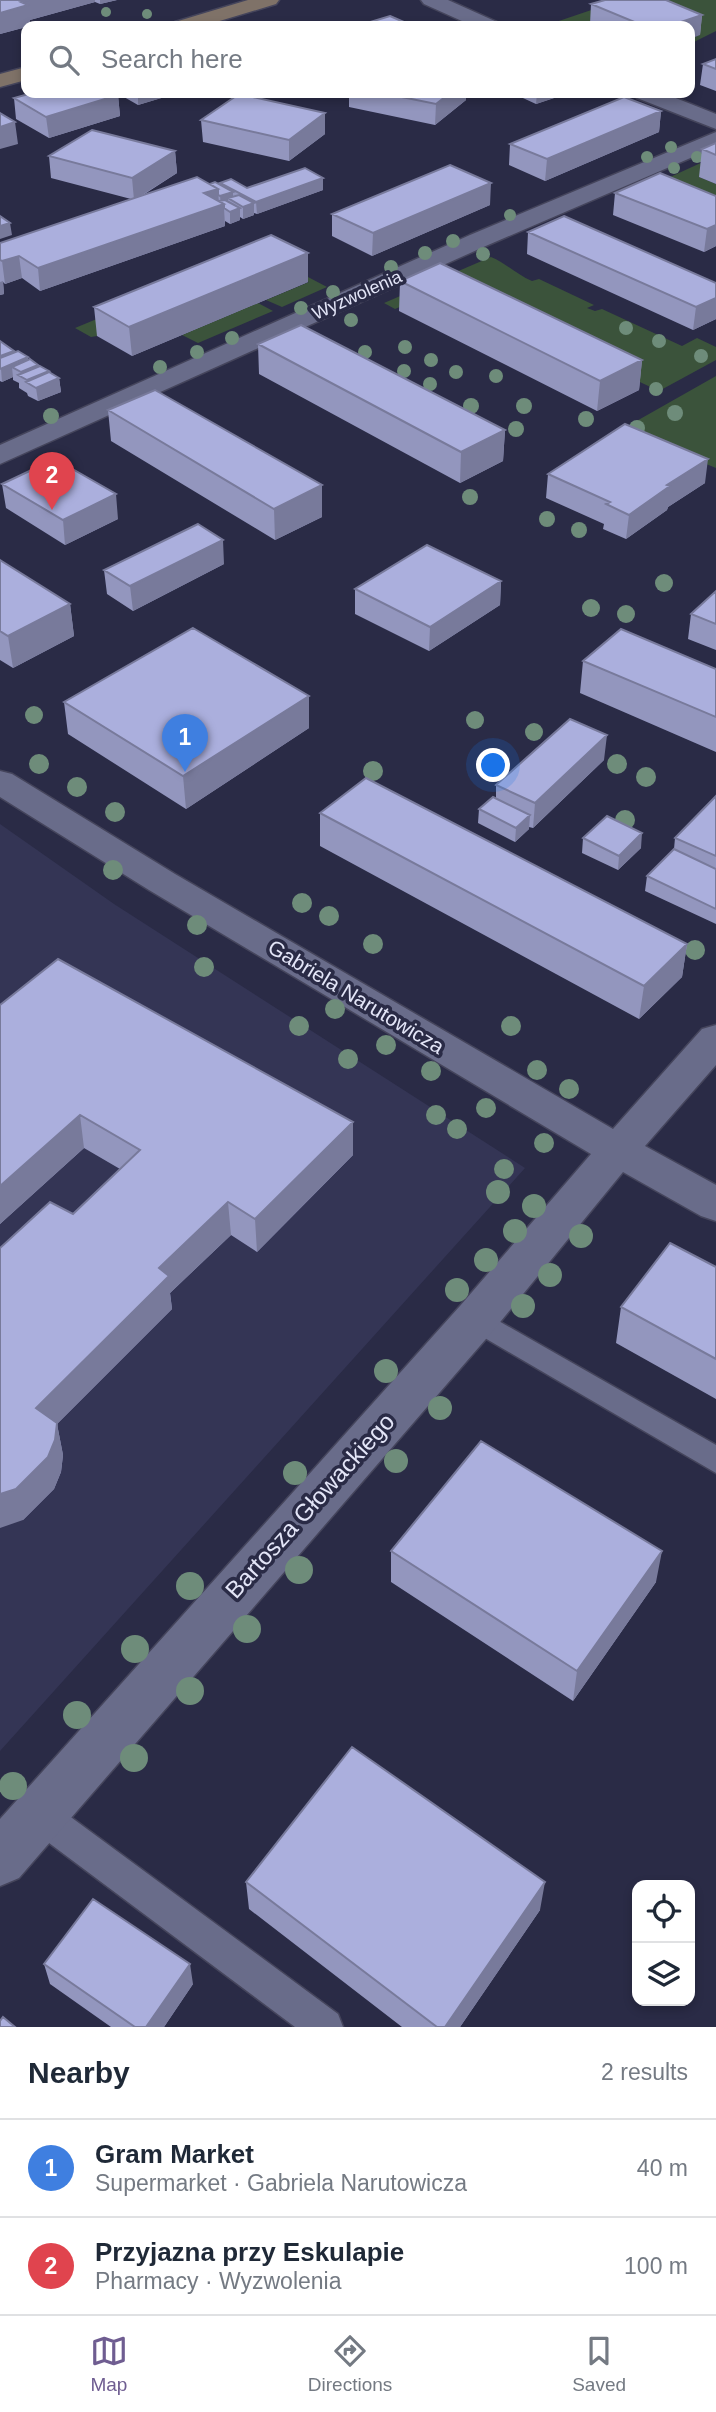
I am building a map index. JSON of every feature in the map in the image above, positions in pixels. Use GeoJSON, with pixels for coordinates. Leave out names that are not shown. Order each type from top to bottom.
{"type":"FeatureCollection","features":[{"type":"Feature","properties":{"kind":"street"},"geometry":{"type":"LineString","coordinates":[[199,21],[269,0]]}},
{"type":"Feature","properties":{"kind":"street"},"geometry":{"type":"LineString","coordinates":[[431,0],[479,21]]}},
{"type":"Feature","properties":{"kind":"street"},"geometry":{"type":"LineString","coordinates":[[0,81],[21,75]]}},
{"type":"Feature","properties":{"kind":"street"},"geometry":{"type":"LineString","coordinates":[[657,98],[716,122]]}},
{"type":"Feature","properties":{"kind":"street","name":"Wyzwolenia"},"geometry":{"type":"LineString","coordinates":[[0,455],[480,240],[716,139]]}},
{"type":"Feature","properties":{"kind":"street","name":"Gabriela Narutowicza"},"geometry":{"type":"LineString","coordinates":[[0,782],[162,882],[617,1151],[716,1205]]}},
{"type":"Feature","properties":{"kind":"street","name":"Bartosza Głowackiego"},"geometry":{"type":"LineString","coordinates":[[0,1859],[37,1813],[476,1319],[617,1151],[716,1039]]}},
{"type":"Feature","properties":{"kind":"lane"},"geometry":{"type":"LineString","coordinates":[[476,1319],[716,1460]]}},
{"type":"Feature","properties":{"kind":"lane"},"geometry":{"type":"LineString","coordinates":[[37,1813],[325,2027]]}},
{"type":"Feature","properties":{"kind":"shaded area"},"geometry":{"type":"Polygon","coordinates":[[[0,824],[114,904],[525,1168],[0,1751],[0,824]]]}},
{"type":"Feature","properties":{"kind":"green space"},"geometry":{"type":"Polygon","coordinates":[[[621,0],[716,0],[716,31],[695,42],[695,37],[699,35],[695,31],[695,21],[658,21],[619,15],[602,21],[559,21],[621,0]]]}},
{"type":"Feature","properties":{"kind":"green space"},"geometry":{"type":"Polygon","coordinates":[[[716,156],[699,177],[716,184],[716,206],[657,183],[716,156]]]}},
{"type":"Feature","properties":{"kind":"green space"},"geometry":{"type":"Polygon","coordinates":[[[251,255],[270,257],[327,287],[282,307],[266,300],[309,282],[272,264],[97,336],[91,337],[75,328],[251,255]]]}},
{"type":"Feature","properties":{"kind":"green space"},"geometry":{"type":"Polygon","coordinates":[[[491,257],[532,281],[539,279],[594,305],[587,308],[595,311],[602,309],[682,346],[697,338],[716,347],[716,360],[659,391],[442,289],[395,309],[384,303],[491,257]]]}},
{"type":"Feature","properties":{"kind":"green space"},"geometry":{"type":"Polygon","coordinates":[[[258,303],[273,311],[198,343],[182,335],[258,303]]]}},
{"type":"Feature","properties":{"kind":"green space"},"geometry":{"type":"Polygon","coordinates":[[[716,376],[716,468],[629,433],[626,427],[716,376]]]}},
{"type":"Feature","properties":{"kind":"building"},"geometry":{"type":"Polygon","coordinates":[[[0,0],[29,0],[21,2],[28,5],[0,13],[0,0]]]}},
{"type":"Feature","properties":{"kind":"building"},"geometry":{"type":"Polygon","coordinates":[[[605,0],[666,0],[702,15],[684,21],[632,21],[591,4],[605,0]]]}},
{"type":"Feature","properties":{"kind":"building"},"geometry":{"type":"Polygon","coordinates":[[[390,16],[402,21],[374,21],[390,16]]]}},
{"type":"Feature","properties":{"kind":"building"},"geometry":{"type":"Polygon","coordinates":[[[716,59],[716,69],[703,64],[716,59]]]}},
{"type":"Feature","properties":{"kind":"building"},"geometry":{"type":"Polygon","coordinates":[[[21,96],[108,98],[46,117],[14,98],[21,96]]]}},
{"type":"Feature","properties":{"kind":"building"},"geometry":{"type":"Polygon","coordinates":[[[233,98],[257,98],[325,113],[289,140],[201,120],[233,98]]]}},
{"type":"Feature","properties":{"kind":"building"},"geometry":{"type":"Polygon","coordinates":[[[407,98],[444,98],[436,104],[407,98]]]}},
{"type":"Feature","properties":{"kind":"building"},"geometry":{"type":"Polygon","coordinates":[[[622,98],[661,111],[547,159],[510,144],[622,98]]]}},
{"type":"Feature","properties":{"kind":"building"},"geometry":{"type":"Polygon","coordinates":[[[0,113],[15,122],[0,127],[0,113]]]}},
{"type":"Feature","properties":{"kind":"building"},"geometry":{"type":"Polygon","coordinates":[[[92,130],[175,151],[132,178],[49,156],[92,130]]]}},
{"type":"Feature","properties":{"kind":"building"},"geometry":{"type":"Polygon","coordinates":[[[716,143],[716,155],[702,149],[716,143]]]}},
{"type":"Feature","properties":{"kind":"building"},"geometry":{"type":"Polygon","coordinates":[[[450,165],[491,183],[373,233],[332,214],[450,165]]]}},
{"type":"Feature","properties":{"kind":"building"},"geometry":{"type":"Polygon","coordinates":[[[305,168],[323,178],[256,202],[220,183],[231,179],[247,188],[305,168]]]}},
{"type":"Feature","properties":{"kind":"building"},"geometry":{"type":"Polygon","coordinates":[[[660,173],[716,196],[716,225],[707,229],[615,193],[660,173]]]}},
{"type":"Feature","properties":{"kind":"building"},"geometry":{"type":"Polygon","coordinates":[[[197,177],[218,189],[204,193],[224,204],[38,268],[19,256],[0,260],[0,243],[197,177]]]}},
{"type":"Feature","properties":{"kind":"building"},"geometry":{"type":"Polygon","coordinates":[[[215,182],[233,192],[218,195],[218,189],[210,184],[215,182]]]}},
{"type":"Feature","properties":{"kind":"building"},"geometry":{"type":"Polygon","coordinates":[[[239,195],[254,203],[243,207],[228,198],[239,195]]]}},
{"type":"Feature","properties":{"kind":"building"},"geometry":{"type":"Polygon","coordinates":[[[225,200],[240,208],[230,212],[219,201],[225,200]]]}},
{"type":"Feature","properties":{"kind":"building"},"geometry":{"type":"Polygon","coordinates":[[[0,216],[10,223],[0,226],[0,216]]]}},
{"type":"Feature","properties":{"kind":"building"},"geometry":{"type":"Polygon","coordinates":[[[564,216],[716,283],[716,298],[696,307],[528,232],[564,216]]]}},
{"type":"Feature","properties":{"kind":"building"},"geometry":{"type":"Polygon","coordinates":[[[271,235],[308,253],[129,327],[94,307],[271,235]]]}},
{"type":"Feature","properties":{"kind":"building"},"geometry":{"type":"Polygon","coordinates":[[[440,263],[642,360],[600,381],[400,281],[440,263]]]}},
{"type":"Feature","properties":{"kind":"building"},"geometry":{"type":"Polygon","coordinates":[[[301,325],[505,430],[461,452],[258,344],[301,325]]]}},
{"type":"Feature","properties":{"kind":"building"},"geometry":{"type":"Polygon","coordinates":[[[0,341],[14,351],[0,356],[0,341]]]}},
{"type":"Feature","properties":{"kind":"building"},"geometry":{"type":"Polygon","coordinates":[[[18,351],[28,357],[0,369],[0,358],[18,351]]]}},
{"type":"Feature","properties":{"kind":"building"},"geometry":{"type":"Polygon","coordinates":[[[30,359],[38,365],[21,372],[12,367],[30,359]]]}},
{"type":"Feature","properties":{"kind":"building"},"geometry":{"type":"Polygon","coordinates":[[[40,366],[49,371],[27,380],[18,375],[40,366]]]}},
{"type":"Feature","properties":{"kind":"building"},"geometry":{"type":"Polygon","coordinates":[[[49,372],[59,378],[36,388],[26,382],[49,372]]]}},
{"type":"Feature","properties":{"kind":"building"},"geometry":{"type":"Polygon","coordinates":[[[155,390],[322,485],[274,509],[108,410],[155,390]]]}},
{"type":"Feature","properties":{"kind":"building"},"geometry":{"type":"Polygon","coordinates":[[[625,424],[708,459],[667,485],[670,486],[629,515],[606,504],[610,502],[548,474],[625,424]]]}},
{"type":"Feature","properties":{"kind":"building"},"geometry":{"type":"Polygon","coordinates":[[[55,459],[116,494],[63,520],[2,484],[55,459]]]}},
{"type":"Feature","properties":{"kind":"building"},"geometry":{"type":"Polygon","coordinates":[[[198,524],[223,540],[130,586],[104,570],[198,524]]]}},
{"type":"Feature","properties":{"kind":"building"},"geometry":{"type":"Polygon","coordinates":[[[427,545],[501,581],[430,627],[355,589],[427,545]]]}},
{"type":"Feature","properties":{"kind":"building"},"geometry":{"type":"Polygon","coordinates":[[[0,560],[70,604],[8,636],[0,631],[0,560]]]}},
{"type":"Feature","properties":{"kind":"building"},"geometry":{"type":"Polygon","coordinates":[[[716,591],[716,624],[691,614],[716,591]]]}},
{"type":"Feature","properties":{"kind":"building"},"geometry":{"type":"Polygon","coordinates":[[[193,628],[309,696],[183,776],[64,702],[193,628]]]}},
{"type":"Feature","properties":{"kind":"building"},"geometry":{"type":"Polygon","coordinates":[[[621,629],[716,669],[716,717],[583,661],[621,629]]]}},
{"type":"Feature","properties":{"kind":"building"},"geometry":{"type":"Polygon","coordinates":[[[570,719],[607,735],[535,803],[496,785],[570,719]]]}},
{"type":"Feature","properties":{"kind":"building"},"geometry":{"type":"Polygon","coordinates":[[[366,778],[687,944],[644,986],[320,813],[366,778]]]}},
{"type":"Feature","properties":{"kind":"building"},"geometry":{"type":"Polygon","coordinates":[[[716,796],[716,856],[675,838],[716,796]]]}},
{"type":"Feature","properties":{"kind":"building"},"geometry":{"type":"Polygon","coordinates":[[[493,797],[530,815],[516,828],[479,809],[493,797]]]}},
{"type":"Feature","properties":{"kind":"building"},"geometry":{"type":"Polygon","coordinates":[[[607,816],[642,833],[619,856],[583,838],[607,816]]]}},
{"type":"Feature","properties":{"kind":"building"},"geometry":{"type":"Polygon","coordinates":[[[674,849],[716,869],[716,909],[647,876],[674,849]]]}},
{"type":"Feature","properties":{"kind":"building"},"geometry":{"type":"Polygon","coordinates":[[[58,959],[353,1122],[255,1219],[228,1202],[159,1268],[169,1276],[36,1408],[57,1423],[55,1440],[48,1457],[16,1489],[0,1494],[0,1248],[50,1202],[73,1214],[140,1150],[80,1115],[0,1186],[0,1005],[58,959]]]}},
{"type":"Feature","properties":{"kind":"building"},"geometry":{"type":"Polygon","coordinates":[[[670,1243],[716,1267],[716,1359],[621,1307],[670,1243]]]}},
{"type":"Feature","properties":{"kind":"building"},"geometry":{"type":"Polygon","coordinates":[[[481,1441],[662,1551],[577,1671],[391,1551],[481,1441]]]}},
{"type":"Feature","properties":{"kind":"building"},"geometry":{"type":"Polygon","coordinates":[[[352,1747],[545,1882],[445,2027],[437,2027],[246,1882],[352,1747]]]}},
{"type":"Feature","properties":{"kind":"building"},"geometry":{"type":"Polygon","coordinates":[[[93,1899],[190,1964],[146,2027],[135,2027],[44,1964],[93,1899]]]}},
{"type":"Feature","properties":{"kind":"building"},"geometry":{"type":"Polygon","coordinates":[[[3,2017],[15,2027],[0,2027],[3,2017]]]}},
{"type":"Feature","properties":{"kind":"place","name":"Przyjazna przy Eskulapie"},"geometry":{"type":"Point","coordinates":[52,510]}},
{"type":"Feature","properties":{"kind":"place","name":"Gram Market"},"geometry":{"type":"Point","coordinates":[185,772]}}]}
